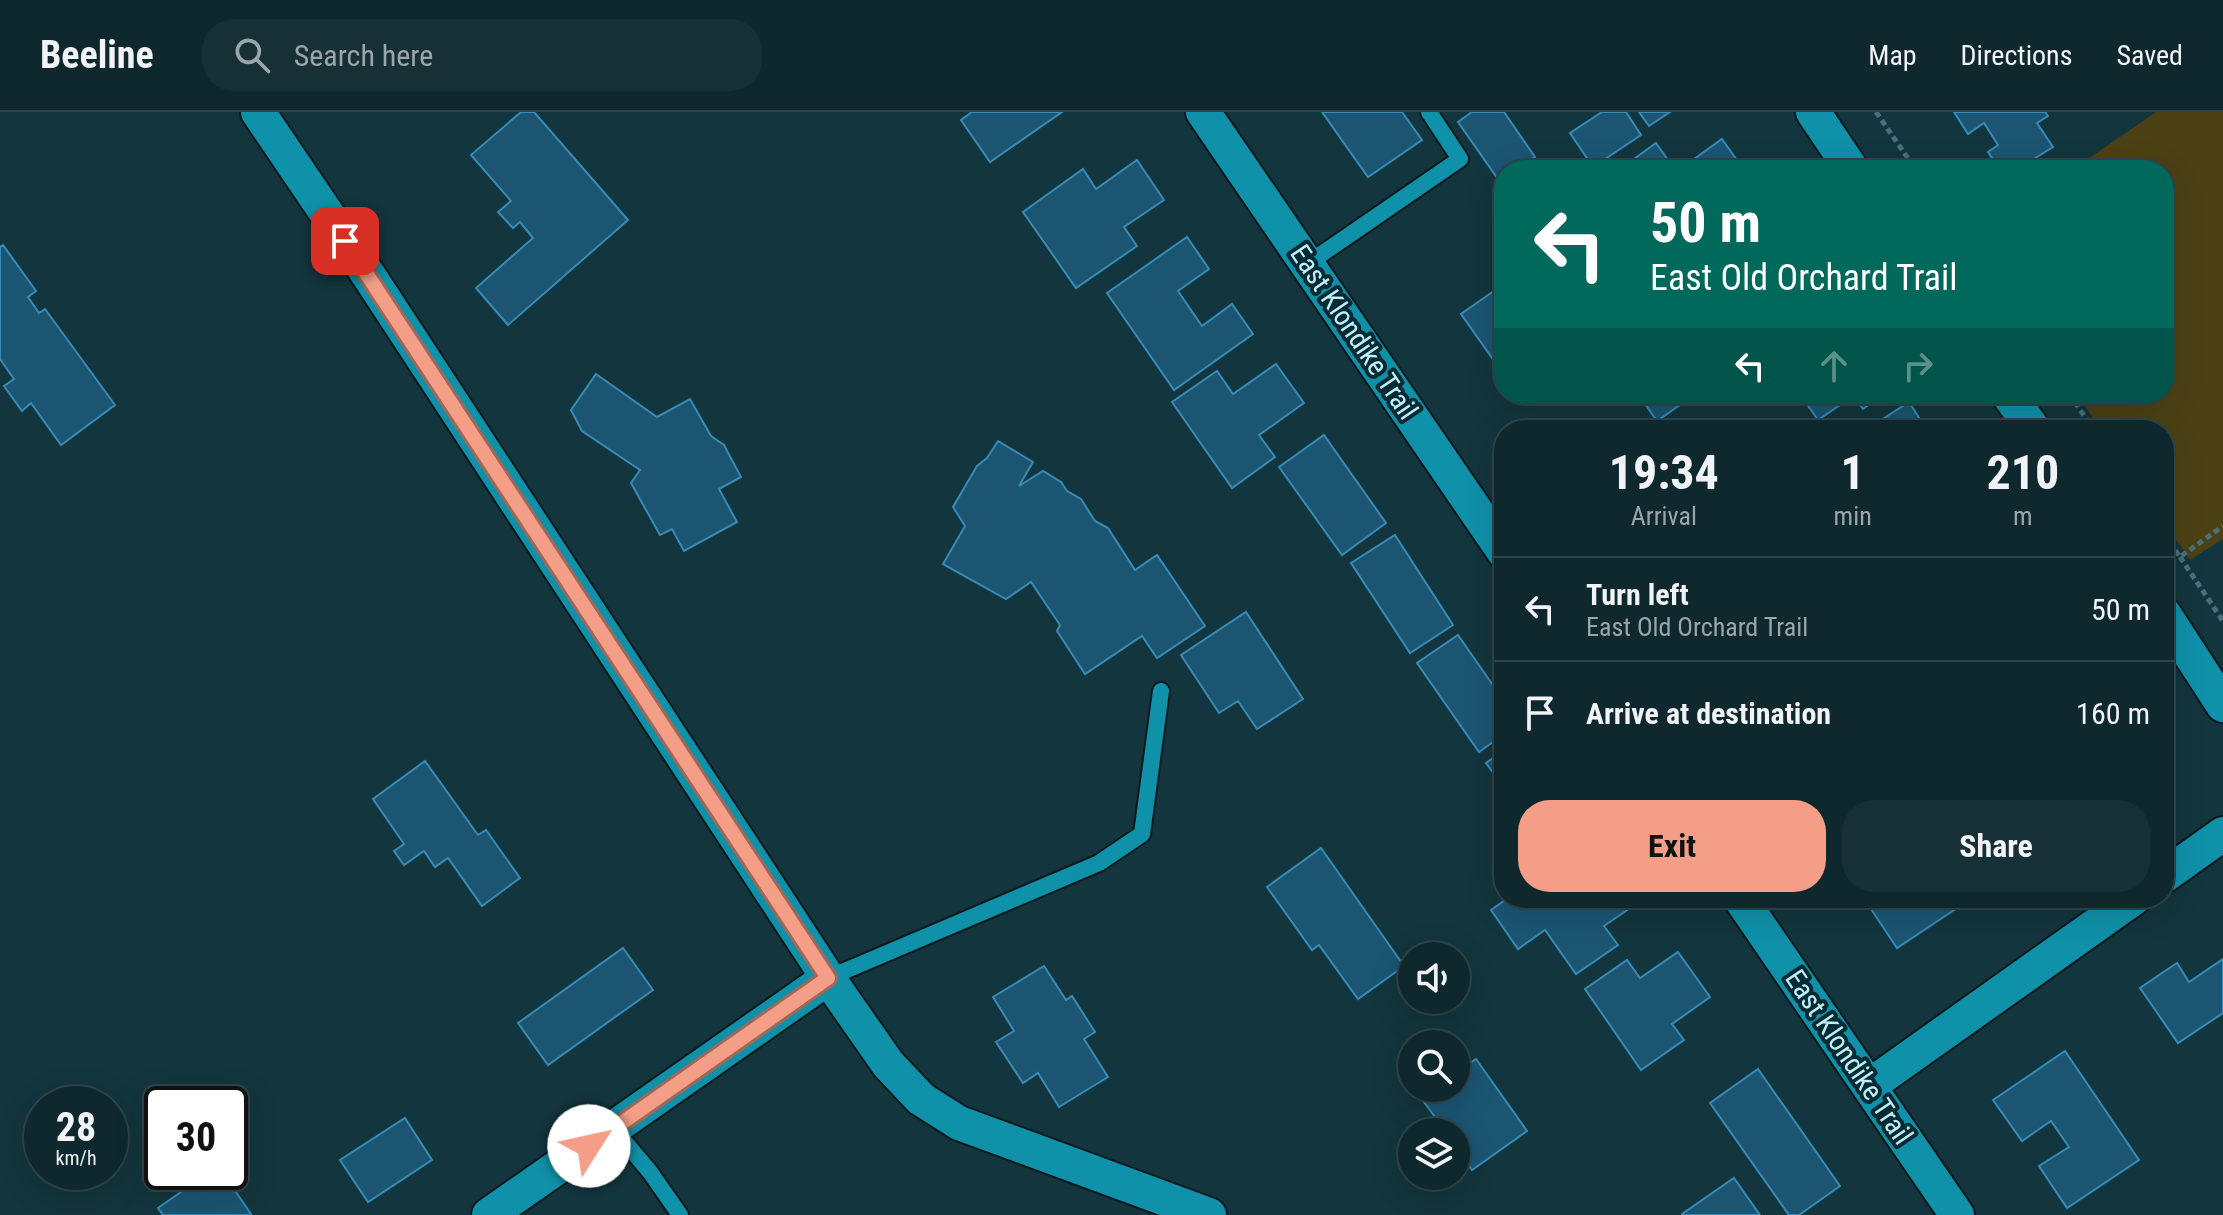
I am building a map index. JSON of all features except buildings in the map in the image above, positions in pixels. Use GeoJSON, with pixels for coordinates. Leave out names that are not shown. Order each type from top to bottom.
{"type":"FeatureCollection","features":[{"type":"Feature","properties":{"kind":"street"},"geometry":{"type":"LineString","coordinates":[[258,112],[828,978],[888,1064],[921,1099],[959,1123],[1209,1215]]}},
{"type":"Feature","properties":{"kind":"street","name":"East Klondike Trail"},"geometry":{"type":"LineString","coordinates":[[1203,112],[1494,537]]}},
{"type":"Feature","properties":{"kind":"street"},"geometry":{"type":"LineString","coordinates":[[1813,112],[1845,160]]}},
{"type":"Feature","properties":{"kind":"street"},"geometry":{"type":"LineString","coordinates":[[2174,629],[2223,705]]}},
{"type":"Feature","properties":{"kind":"street"},"geometry":{"type":"LineString","coordinates":[[2174,869],[2223,834]]}},
{"type":"Feature","properties":{"kind":"street","name":"East Klondike Trail"},"geometry":{"type":"LineString","coordinates":[[1747,908],[1957,1215]]}},
{"type":"Feature","properties":{"kind":"street"},"geometry":{"type":"LineString","coordinates":[[1869,1086],[2120,908]]}},
{"type":"Feature","properties":{"kind":"street"},"geometry":{"type":"LineString","coordinates":[[489,1215],[828,978]]}},
{"type":"Feature","properties":{"kind":"lane"},"geometry":{"type":"LineString","coordinates":[[1307,264],[1460,159],[1429,112]]}},
{"type":"Feature","properties":{"kind":"lane"},"geometry":{"type":"LineString","coordinates":[[828,978],[1099,863],[1142,834],[1161,691]]}},
{"type":"Feature","properties":{"kind":"lane"},"geometry":{"type":"LineString","coordinates":[[613,1128],[650,1172],[680,1215]]}},
{"type":"Feature","properties":{"kind":"path"},"geometry":{"type":"LineString","coordinates":[[1876,112],[1909,160]]}},
{"type":"Feature","properties":{"kind":"path"},"geometry":{"type":"LineString","coordinates":[[2180,557],[2223,526]]}},
{"type":"Feature","properties":{"kind":"path"},"geometry":{"type":"LineString","coordinates":[[2174,548],[2223,621]]}},
{"type":"Feature","properties":{"kind":"shaded area"},"geometry":{"type":"Polygon","coordinates":[[[2156,112],[2223,112],[2223,539],[2190,560],[2174,537],[2174,420],[2094,420],[2084,404],[2174,404],[2174,160],[2086,160],[2156,112]]]}},
{"type":"Feature","properties":{"kind":"route"},"geometry":{"type":"LineString","coordinates":[[345,241],[828,978],[589,1146]]}}]}
